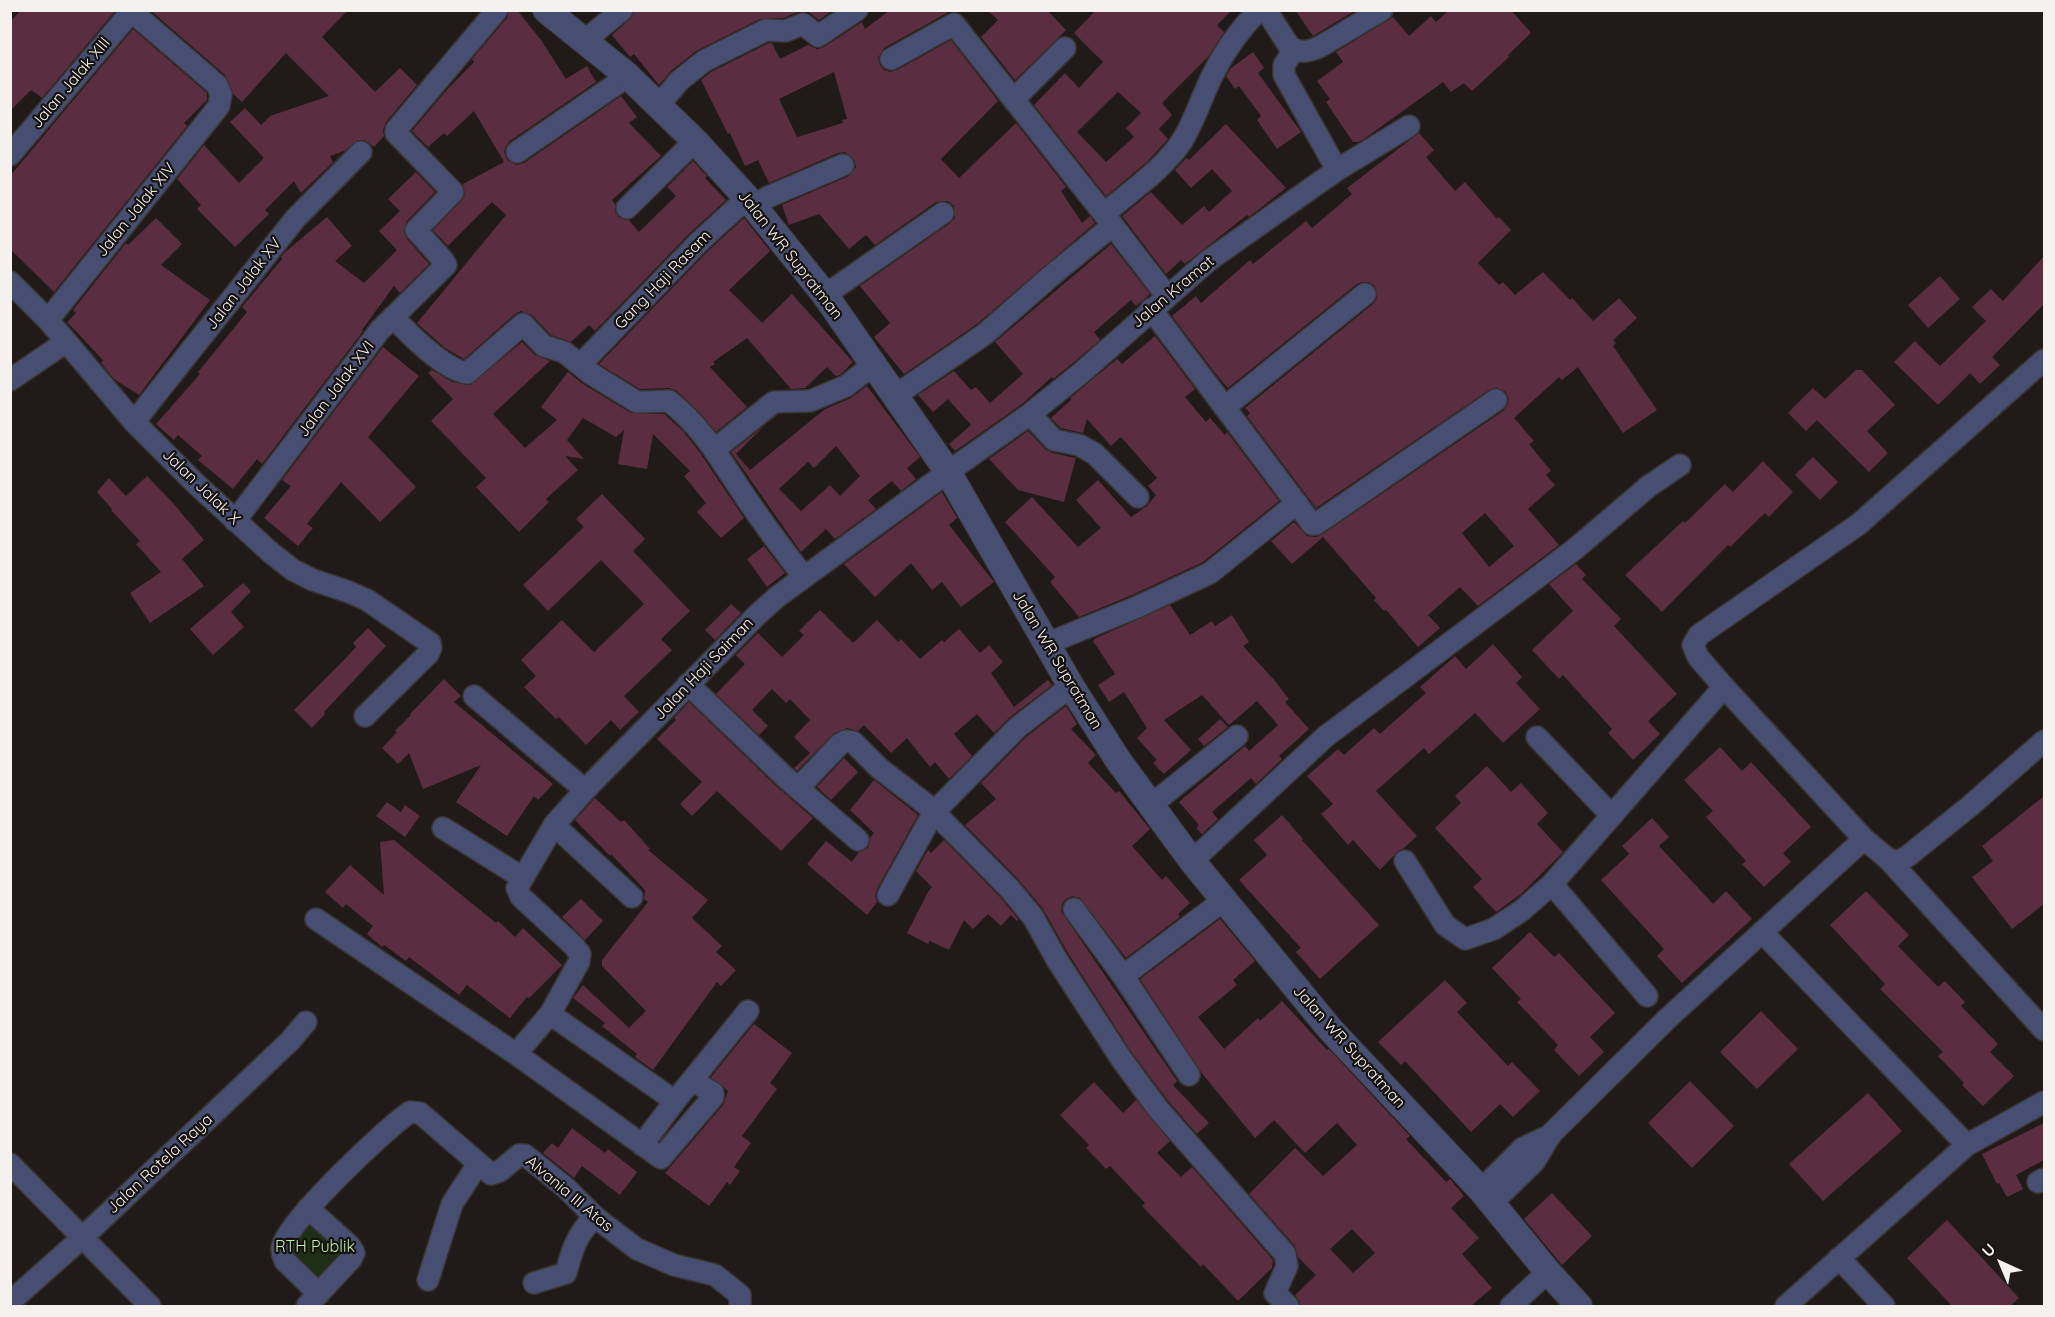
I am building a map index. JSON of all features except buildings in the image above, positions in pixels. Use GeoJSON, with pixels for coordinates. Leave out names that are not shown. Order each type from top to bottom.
{"type":"FeatureCollection","features":[{"type":"Feature","properties":{"kind":"street","name":"Jalan Jalak XVI"},"geometry":{"type":"LineString","coordinates":[[235,521],[380,330],[446,266],[416,230],[453,192],[403,141],[396,130],[497,10]]}},
{"type":"Feature","properties":{"kind":"street","name":"Jalan WR Supratman"},"geometry":{"type":"LineString","coordinates":[[546,10],[628,76],[695,141],[750,202],[825,295],[948,472],[1071,686],[1119,760],[1192,861],[1330,1029],[1486,1197],[1579,1306]]}},
{"type":"Feature","properties":{"kind":"street"},"geometry":{"type":"LineString","coordinates":[[584,41],[622,10]]}},
{"type":"Feature","properties":{"kind":"street"},"geometry":{"type":"LineString","coordinates":[[659,105],[679,81],[704,61],[766,30],[784,31],[803,24],[818,36],[858,10]]}},
{"type":"Feature","properties":{"kind":"street"},"geometry":{"type":"LineString","coordinates":[[896,395],[985,334],[1051,276],[1160,165],[1181,142],[1224,56],[1243,26],[1259,10]]}},
{"type":"Feature","properties":{"kind":"street"},"geometry":{"type":"LineString","coordinates":[[1266,10],[1289,46],[1300,52],[1314,50],[1391,12]]}},
{"type":"Feature","properties":{"kind":"street","name":"Jalan Jalak XIV"},"geometry":{"type":"LineString","coordinates":[[48,320],[219,106],[217,85],[130,11]]}},
{"type":"Feature","properties":{"kind":"street","name":"Jalan Jalak XIII"},"geometry":{"type":"LineString","coordinates":[[10,155],[130,11]]}},
{"type":"Feature","properties":{"kind":"street"},"geometry":{"type":"LineString","coordinates":[[891,59],[947,17],[1014,99],[1167,296]]}},
{"type":"Feature","properties":{"kind":"street"},"geometry":{"type":"LineString","coordinates":[[1014,99],[1065,48]]}},
{"type":"Feature","properties":{"kind":"street"},"geometry":{"type":"LineString","coordinates":[[1294,50],[1284,65],[1284,75],[1336,170]]}},
{"type":"Feature","properties":{"kind":"street"},"geometry":{"type":"LineString","coordinates":[[517,152],[628,76]]}},
{"type":"Feature","properties":{"kind":"street","name":"Jalan Kramat"},"geometry":{"type":"LineString","coordinates":[[948,472],[1030,414],[1081,373],[1208,261],[1336,170],[1409,126]]}},
{"type":"Feature","properties":{"kind":"street"},"geometry":{"type":"LineString","coordinates":[[627,208],[695,141]]}},
{"type":"Feature","properties":{"kind":"street","name":"Jalan Jalak XV"},"geometry":{"type":"LineString","coordinates":[[134,423],[295,219],[361,152]]}},
{"type":"Feature","properties":{"kind":"street","name":"Gang Haji Rasam"},"geometry":{"type":"LineString","coordinates":[[581,364],[698,243],[750,202],[768,197],[843,165]]}},
{"type":"Feature","properties":{"kind":"street"},"geometry":{"type":"LineString","coordinates":[[825,295],[943,213]]}},
{"type":"Feature","properties":{"kind":"street","name":"Jalan Jalak X"},"geometry":{"type":"LineString","coordinates":[[10,282],[48,320],[134,423],[270,552],[294,570],[313,580],[367,600],[430,644],[428,654],[365,716]]}},
{"type":"Feature","properties":{"kind":"street"},"geometry":{"type":"LineString","coordinates":[[1225,407],[1365,294]]}},
{"type":"Feature","properties":{"kind":"street"},"geometry":{"type":"LineString","coordinates":[[1151,309],[1309,522],[1316,524],[1496,400]]}},
{"type":"Feature","properties":{"kind":"street"},"geometry":{"type":"LineString","coordinates":[[393,317],[427,349],[458,372],[467,373],[524,324],[544,346],[564,352],[590,373],[637,402],[669,401],[688,417],[716,449],[764,525],[804,577]]}},
{"type":"Feature","properties":{"kind":"street"},"geometry":{"type":"LineString","coordinates":[[10,381],[66,342]]}},
{"type":"Feature","properties":{"kind":"street"},"geometry":{"type":"LineString","coordinates":[[2044,360],[1859,524],[1699,635],[1693,645],[1698,657],[1724,687],[1864,839],[1888,859],[2044,1030]]}},
{"type":"Feature","properties":{"kind":"street"},"geometry":{"type":"LineString","coordinates":[[716,449],[774,402],[810,401],[846,386],[873,365]]}},
{"type":"Feature","properties":{"kind":"street"},"geometry":{"type":"LineString","coordinates":[[1030,414],[1054,440],[1079,445],[1095,454],[1138,497]]}},
{"type":"Feature","properties":{"kind":"street"},"geometry":{"type":"LineString","coordinates":[[1192,861],[1325,737],[1575,549],[1649,486],[1680,465]]}},
{"type":"Feature","properties":{"kind":"street","name":"Jalan Haji Saiman"},"geometry":{"type":"LineString","coordinates":[[523,878],[554,825],[585,790],[757,615],[804,577],[948,472]]}},
{"type":"Feature","properties":{"kind":"street"},"geometry":{"type":"LineString","coordinates":[[1046,644],[1137,607],[1210,573],[1297,503]]}},
{"type":"Feature","properties":{"kind":"street"},"geometry":{"type":"LineString","coordinates":[[688,684],[796,787],[858,840]]}},
{"type":"Feature","properties":{"kind":"street"},"geometry":{"type":"LineString","coordinates":[[888,895],[934,812],[1018,727],[1071,686]]}},
{"type":"Feature","properties":{"kind":"street"},"geometry":{"type":"LineString","coordinates":[[1405,861],[1445,925],[1465,939],[1494,929],[1521,911],[1552,885],[1724,687]]}},
{"type":"Feature","properties":{"kind":"street"},"geometry":{"type":"LineString","coordinates":[[474,696],[585,790]]}},
{"type":"Feature","properties":{"kind":"street"},"geometry":{"type":"LineString","coordinates":[[1151,805],[1237,736]]}},
{"type":"Feature","properties":{"kind":"street"},"geometry":{"type":"LineString","coordinates":[[1537,737],[1612,816]]}},
{"type":"Feature","properties":{"kind":"street"},"geometry":{"type":"LineString","coordinates":[[796,787],[807,780],[840,744],[846,741],[853,742],[879,768],[934,812],[1009,888],[1033,917],[1057,960],[1128,1069],[1160,1110],[1285,1254],[1287,1266],[1275,1293],[1288,1306]]}},
{"type":"Feature","properties":{"kind":"street"},"geometry":{"type":"LineString","coordinates":[[1888,859],[1898,862],[1908,856],[1970,807],[2044,741]]}},
{"type":"Feature","properties":{"kind":"street"},"geometry":{"type":"LineString","coordinates":[[554,825],[632,897]]}},
{"type":"Feature","properties":{"kind":"street"},"geometry":{"type":"LineString","coordinates":[[443,828],[523,878],[517,888],[521,897],[580,954],[579,962],[550,1014],[516,1054]]}},
{"type":"Feature","properties":{"kind":"street"},"geometry":{"type":"LineString","coordinates":[[1486,1197],[1534,1162],[1551,1134],[1667,1019],[1864,839]]}},
{"type":"Feature","properties":{"kind":"street"},"geometry":{"type":"LineString","coordinates":[[1552,885],[1647,996]]}},
{"type":"Feature","properties":{"kind":"street"},"geometry":{"type":"LineString","coordinates":[[1124,976],[1224,900]]}},
{"type":"Feature","properties":{"kind":"street"},"geometry":{"type":"LineString","coordinates":[[1074,909],[1124,976],[1189,1075]]}},
{"type":"Feature","properties":{"kind":"street"},"geometry":{"type":"LineString","coordinates":[[315,919],[516,1054],[657,1157],[663,1156],[712,1097],[713,1093],[710,1090],[692,1080]]}},
{"type":"Feature","properties":{"kind":"street"},"geometry":{"type":"LineString","coordinates":[[1762,932],[1967,1144]]}},
{"type":"Feature","properties":{"kind":"street"},"geometry":{"type":"LineString","coordinates":[[642,1145],[748,1011]]}},
{"type":"Feature","properties":{"kind":"street"},"geometry":{"type":"LineString","coordinates":[[550,1014],[675,1101]]}},
{"type":"Feature","properties":{"kind":"street","name":"Jalan Rotela Raya"},"geometry":{"type":"LineString","coordinates":[[10,1302],[82,1238],[290,1041],[306,1022]]}},
{"type":"Feature","properties":{"kind":"street"},"geometry":{"type":"LineString","coordinates":[[1786,1306],[1967,1144],[2044,1102]]}},
{"type":"Feature","properties":{"kind":"street"},"geometry":{"type":"LineString","coordinates":[[308,1208],[350,1246],[354,1253],[313,1300],[282,1254],[282,1246],[288,1234],[308,1208],[402,1118],[410,1112],[420,1113],[478,1164],[452,1204],[428,1280]]}},
{"type":"Feature","properties":{"kind":"street","name":"Alvania III Atas"},"geometry":{"type":"LineString","coordinates":[[478,1164],[490,1174],[500,1171],[519,1155],[525,1155],[566,1188],[595,1217],[637,1249],[674,1265],[716,1275],[740,1295],[740,1306]]}},
{"type":"Feature","properties":{"kind":"street"},"geometry":{"type":"LineString","coordinates":[[10,1164],[150,1306]]}},
{"type":"Feature","properties":{"kind":"street"},"geometry":{"type":"LineString","coordinates":[[534,1283],[566,1273],[574,1245],[584,1227],[595,1217]]}},
{"type":"Feature","properties":{"kind":"street"},"geometry":{"type":"LineString","coordinates":[[1839,1257],[1884,1306]]}},
{"type":"Feature","properties":{"kind":"street"},"geometry":{"type":"LineString","coordinates":[[1511,1306],[1548,1272]]}},
{"type":"Feature","properties":{"kind":"green space","name":"RTH Publik"},"geometry":{"type":"Polygon","coordinates":[[[318,1198],[351,1259],[319,1294],[282,1246],[318,1198]]]}}]}
